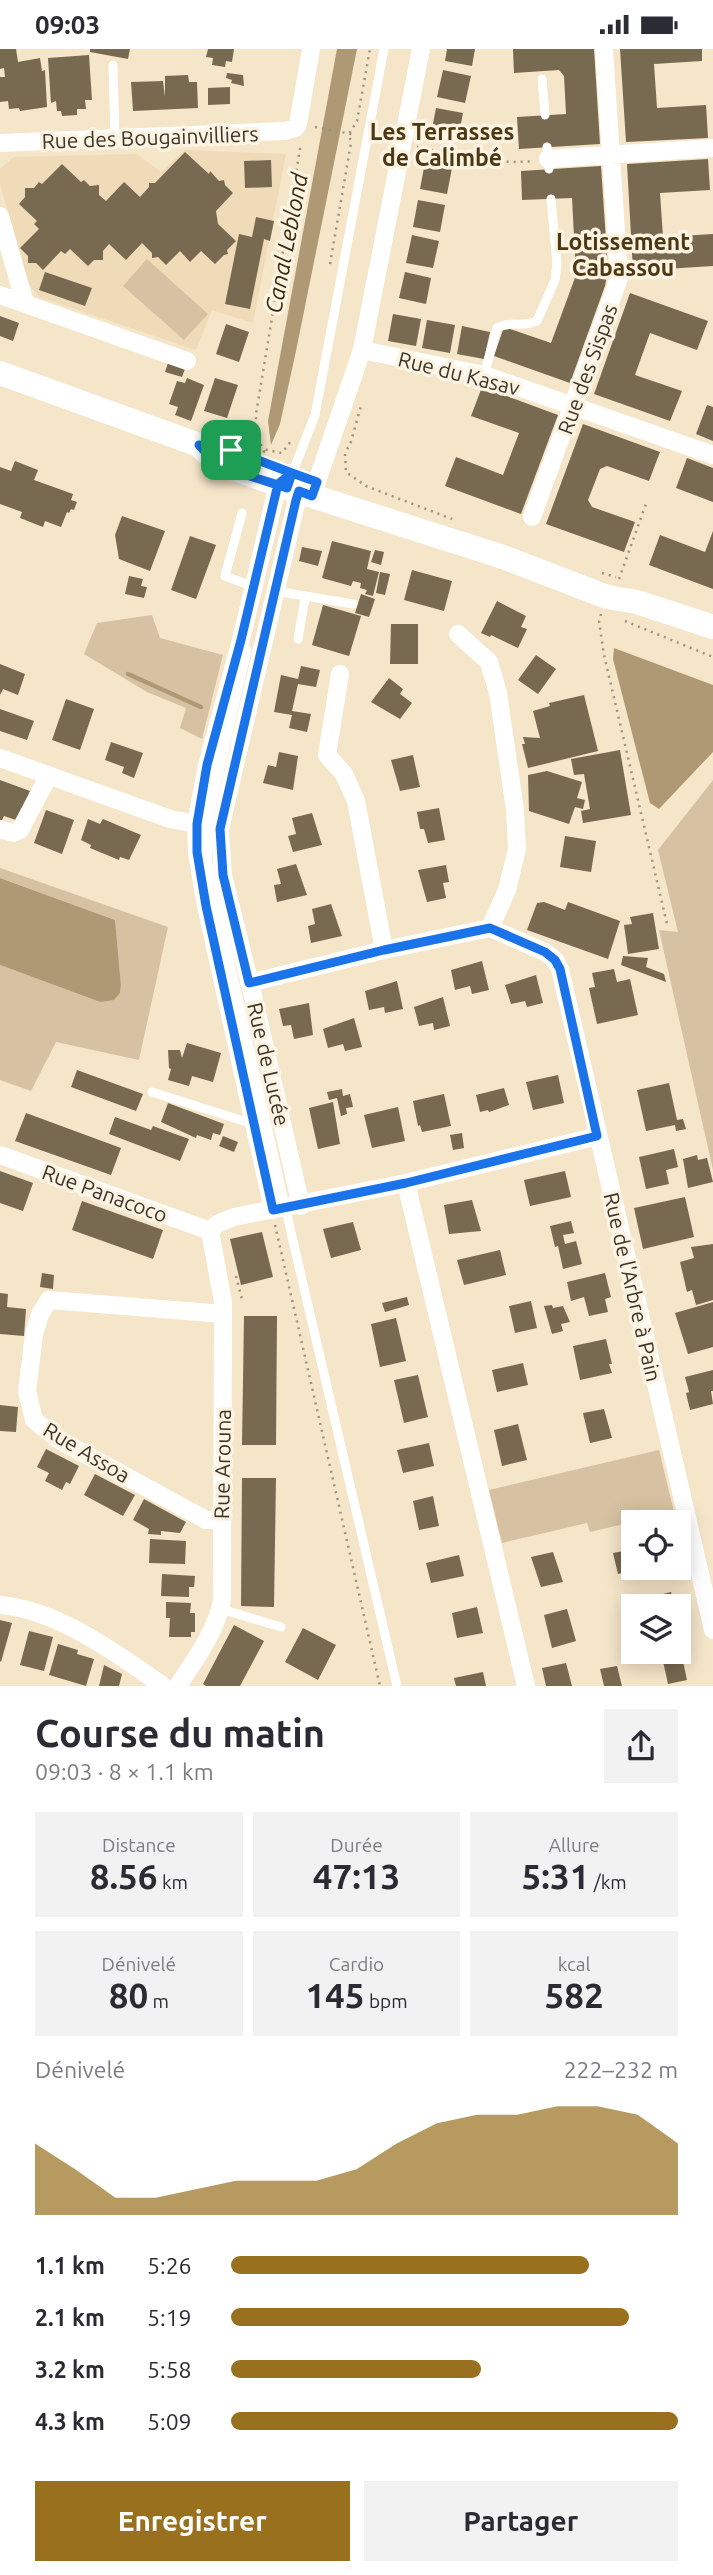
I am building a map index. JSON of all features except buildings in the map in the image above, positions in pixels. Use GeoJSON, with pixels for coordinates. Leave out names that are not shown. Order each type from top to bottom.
{"type":"FeatureCollection","features":[{"type":"Feature","properties":{"kind":"main road"},"geometry":{"type":"LineString","coordinates":[[0,373],[199,445],[240,448],[297,486]]}},
{"type":"Feature","properties":{"kind":"main road"},"geometry":{"type":"LineString","coordinates":[[199,445],[216,462],[297,486],[503,557],[613,588],[637,602],[713,627]]}},
{"type":"Feature","properties":{"kind":"main road"},"geometry":{"type":"LineString","coordinates":[[613,588],[630,611],[713,645]]}},
{"type":"Feature","properties":{"kind":"street"},"geometry":{"type":"LineString","coordinates":[[302,126],[311,49]]}},
{"type":"Feature","properties":{"kind":"street"},"geometry":{"type":"LineString","coordinates":[[281,1211],[253,1124],[197,852],[208,827],[207,765],[254,587],[297,486],[362,350],[421,49]]}},
{"type":"Feature","properties":{"kind":"street","name":"Rue des Sispas"},"geometry":{"type":"LineString","coordinates":[[532,517],[620,278],[604,49]]}},
{"type":"Feature","properties":{"kind":"street","name":"Rue des Bougainvilliers"},"geometry":{"type":"LineString","coordinates":[[0,143],[285,131],[302,126]]}},
{"type":"Feature","properties":{"kind":"street"},"geometry":{"type":"LineString","coordinates":[[548,159],[713,148]]}},
{"type":"Feature","properties":{"kind":"street"},"geometry":{"type":"LineString","coordinates":[[0,216],[25,303]]}},
{"type":"Feature","properties":{"kind":"street"},"geometry":{"type":"LineString","coordinates":[[0,295],[187,361]]}},
{"type":"Feature","properties":{"kind":"street","name":"Rue du Kasav"},"geometry":{"type":"LineString","coordinates":[[362,350],[484,375],[713,455]]}},
{"type":"Feature","properties":{"kind":"street","name":"Rue de Lucée"},"geometry":{"type":"LineString","coordinates":[[281,1211],[249,983],[223,875],[208,827],[275,591],[297,486]]}},
{"type":"Feature","properties":{"kind":"street"},"geometry":{"type":"LineString","coordinates":[[249,983],[384,950],[490,928],[507,890],[517,849],[515,810],[498,693],[489,662],[458,634]]}},
{"type":"Feature","properties":{"kind":"street"},"geometry":{"type":"LineString","coordinates":[[340,674],[327,755],[344,774],[356,801],[384,950]]}},
{"type":"Feature","properties":{"kind":"street"},"geometry":{"type":"LineString","coordinates":[[0,758],[170,819],[208,827]]}},
{"type":"Feature","properties":{"kind":"street"},"geometry":{"type":"LineString","coordinates":[[0,829],[13,833],[20,830],[49,775]]}},
{"type":"Feature","properties":{"kind":"street","name":"Rue de l'Arbre à Pain"},"geometry":{"type":"LineString","coordinates":[[490,928],[545,952],[555,960],[560,969],[713,1630]]}},
{"type":"Feature","properties":{"kind":"street"},"geometry":{"type":"LineString","coordinates":[[210,1231],[217,1224],[234,1217],[281,1211],[597,1136]]}},
{"type":"Feature","properties":{"kind":"street","name":"Rue Panacoco"},"geometry":{"type":"LineString","coordinates":[[0,1155],[210,1231]]}},
{"type":"Feature","properties":{"kind":"street"},"geometry":{"type":"LineString","coordinates":[[406,1183],[526,1686]]}},
{"type":"Feature","properties":{"kind":"street","name":"Rue Arouna"},"geometry":{"type":"LineString","coordinates":[[178,1686],[202,1647],[221,1608],[223,1314],[210,1231]]}},
{"type":"Feature","properties":{"kind":"street","name":"Rue Assoa"},"geometry":{"type":"LineString","coordinates":[[221,1520],[206,1520],[59,1440],[34,1420],[27,1391],[34,1335],[40,1314],[49,1300],[223,1314]]}},
{"type":"Feature","properties":{"kind":"street"},"geometry":{"type":"LineString","coordinates":[[0,1605],[43,1615],[79,1632],[163,1686]]}},
{"type":"Feature","properties":{"kind":"lane"},"geometry":{"type":"LineString","coordinates":[[384,49],[316,415],[214,788],[208,827],[210,875],[281,1211],[397,1686]]}},
{"type":"Feature","properties":{"kind":"lane"},"geometry":{"type":"LineString","coordinates":[[113,65],[115,138]]}},
{"type":"Feature","properties":{"kind":"lane"},"geometry":{"type":"LineString","coordinates":[[542,79],[545,115]]}},
{"type":"Feature","properties":{"kind":"lane"},"geometry":{"type":"LineString","coordinates":[[484,375],[497,328],[506,323],[528,325],[537,321],[555,280],[557,264],[551,199]]}},
{"type":"Feature","properties":{"kind":"lane"},"geometry":{"type":"LineString","coordinates":[[242,513],[225,576],[254,587]]}},
{"type":"Feature","properties":{"kind":"lane"},"geometry":{"type":"LineString","coordinates":[[275,591],[353,604]]}},
{"type":"Feature","properties":{"kind":"lane"},"geometry":{"type":"LineString","coordinates":[[298,639],[305,598]]}},
{"type":"Feature","properties":{"kind":"lane"},"geometry":{"type":"LineString","coordinates":[[152,1092],[253,1124]]}},
{"type":"Feature","properties":{"kind":"lane"},"geometry":{"type":"LineString","coordinates":[[221,1608],[281,1627]]}},
{"type":"Feature","properties":{"kind":"path"},"geometry":{"type":"LineString","coordinates":[[348,133],[357,121],[370,49]]}},
{"type":"Feature","properties":{"kind":"path"},"geometry":{"type":"LineString","coordinates":[[264,451],[256,434],[256,414],[299,164],[302,126],[360,136]]}},
{"type":"Feature","properties":{"kind":"path"},"geometry":{"type":"LineString","coordinates":[[329,272],[351,143],[348,133]]}},
{"type":"Feature","properties":{"kind":"path"},"geometry":{"type":"LineString","coordinates":[[410,146],[488,161],[513,163],[548,159]]}},
{"type":"Feature","properties":{"kind":"path"},"geometry":{"type":"LineString","coordinates":[[365,395],[350,445],[344,451],[346,472],[366,486],[402,499]]}},
{"type":"Feature","properties":{"kind":"path"},"geometry":{"type":"LineString","coordinates":[[240,448],[282,453],[293,438]]}},
{"type":"Feature","properties":{"kind":"path"},"geometry":{"type":"LineString","coordinates":[[613,588],[647,501]]}},
{"type":"Feature","properties":{"kind":"path"},"geometry":{"type":"LineString","coordinates":[[620,619],[713,657]]}},
{"type":"Feature","properties":{"kind":"path"},"geometry":{"type":"LineString","coordinates":[[599,621],[604,655],[667,925]]}},
{"type":"Feature","properties":{"kind":"path"},"geometry":{"type":"LineString","coordinates":[[281,1211],[274,1224],[380,1686]]}},
{"type":"Feature","properties":{"kind":"shaded area"},"geometry":{"type":"Polygon","coordinates":[[[337,49],[357,49],[296,351],[280,424],[271,445],[268,421],[337,49]]]}},
{"type":"Feature","properties":{"kind":"shaded area"},"geometry":{"type":"Polygon","coordinates":[[[185,150],[286,154],[253,323],[212,310],[196,350],[39,297],[28,283],[0,184],[0,169],[14,157],[137,154],[161,172],[185,150]]]}},
{"type":"Feature","properties":{"kind":"shaded area"},"geometry":{"type":"Polygon","coordinates":[[[147,259],[208,314],[184,340],[123,286],[147,259]]]}},
{"type":"Feature","properties":{"kind":"shaded area"},"geometry":{"type":"Polygon","coordinates":[[[152,615],[160,638],[223,655],[202,739],[180,728],[186,708],[147,692],[84,654],[97,623],[152,615]]]}},
{"type":"Feature","properties":{"kind":"shaded area"},"geometry":{"type":"Polygon","coordinates":[[[614,648],[713,685],[713,752],[659,809],[650,803],[613,659],[614,648]]]}},
{"type":"Feature","properties":{"kind":"shaded area"},"geometry":{"type":"Polygon","coordinates":[[[713,780],[713,1170],[659,930],[678,932],[658,850],[713,780]]]}},
{"type":"Feature","properties":{"kind":"shaded area"},"geometry":{"type":"Polygon","coordinates":[[[0,868],[168,927],[139,1060],[56,1042],[31,1091],[0,1080],[0,965],[100,1002],[120,993],[121,985],[115,920],[0,878],[0,868]]]}},
{"type":"Feature","properties":{"kind":"shaded area"},"geometry":{"type":"Polygon","coordinates":[[[0,878],[115,920],[121,985],[120,993],[114,1000],[100,1002],[0,965],[0,878]]]}},
{"type":"Feature","properties":{"kind":"shaded area"},"geometry":{"type":"Polygon","coordinates":[[[659,1450],[674,1510],[621,1510],[621,1525],[590,1532],[587,1523],[502,1543],[489,1490],[659,1450]]]}},
{"type":"Feature","properties":{"kind":"waterway"},"geometry":{"type":"LineString","coordinates":[[128,674],[201,707]]}},
{"type":"Feature","properties":{"kind":"district","name":"Les Terrasses de Calimbé"},"geometry":{"type":"Point","coordinates":[442,144]}},
{"type":"Feature","properties":{"kind":"district","name":"Lotissement Cabassou"},"geometry":{"type":"Point","coordinates":[623,254]}},
{"type":"Feature","properties":{"kind":"route"},"geometry":{"type":"LineString","coordinates":[[231,450],[199,445],[216,462],[278,484],[287,488],[292,473],[317,482],[312,496],[299,491],[296,500],[220,829],[223,875],[249,983],[384,950],[490,928],[545,952],[555,960],[560,969],[597,1136],[406,1183],[273,1210],[206,906],[197,852],[197,824],[207,765],[241,640],[278,484],[292,473],[231,450]]}},
{"type":"Feature","properties":{"kind":"water label","name":"Canal Leblond"},"geometry":{"type":"Point","coordinates":[286,243]}}]}
